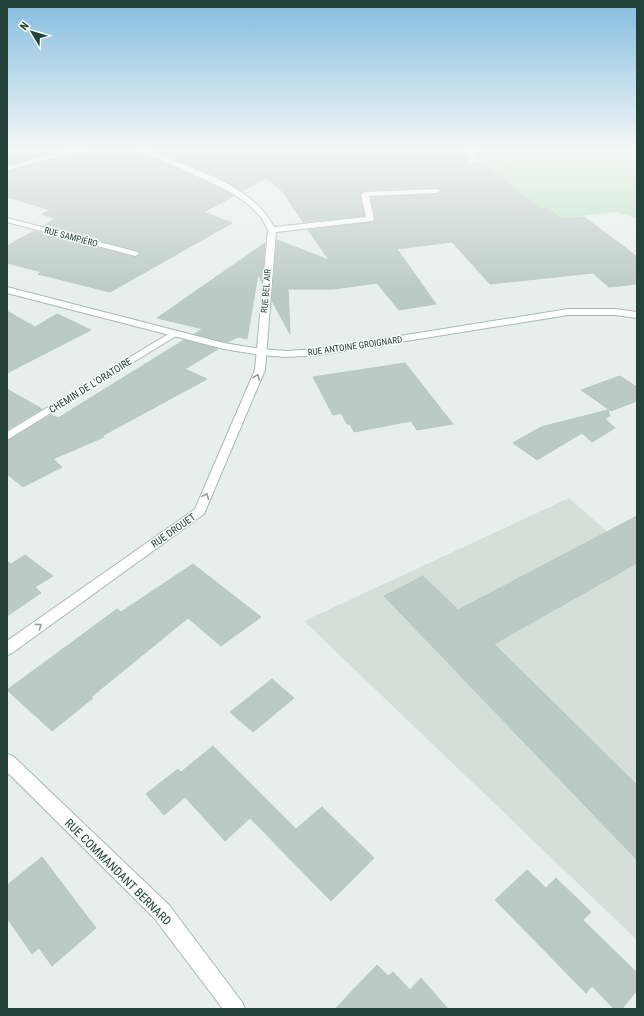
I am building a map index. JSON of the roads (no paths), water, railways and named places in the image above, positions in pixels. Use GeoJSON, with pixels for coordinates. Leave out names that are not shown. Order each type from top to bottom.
{"type":"FeatureCollection","features":[{"type":"Feature","properties":{"kind":"street"},"geometry":{"type":"LineString","coordinates":[[242,196],[250,202],[270,221],[272,230],[370,219],[365,196]]}},
{"type":"Feature","properties":{"kind":"street","name":"RUE SAMPIÉRO"},"geometry":{"type":"LineString","coordinates":[[7,220],[135,254]]}},
{"type":"Feature","properties":{"kind":"street","name":"RUE BEL AIR"},"geometry":{"type":"LineString","coordinates":[[261,352],[272,230]]}},
{"type":"Feature","properties":{"kind":"street","name":"RUE ANTOINE GROIGNARD"},"geometry":{"type":"LineString","coordinates":[[7,290],[224,346],[261,352],[286,354],[342,350],[568,312],[615,312],[637,315]]}},
{"type":"Feature","properties":{"kind":"street","name":"CHEMIN DE L'ORATOIRE"},"geometry":{"type":"LineString","coordinates":[[7,436],[173,334]]}},
{"type":"Feature","properties":{"kind":"street","name":"RUE DROUET"},"geometry":{"type":"LineString","coordinates":[[7,648],[200,511],[260,370],[261,352]]}},
{"type":"Feature","properties":{"kind":"street","name":"RUE COMMANDANT BERNARD"},"geometry":{"type":"LineString","coordinates":[[7,761],[162,912],[235,1009]]}}]}
